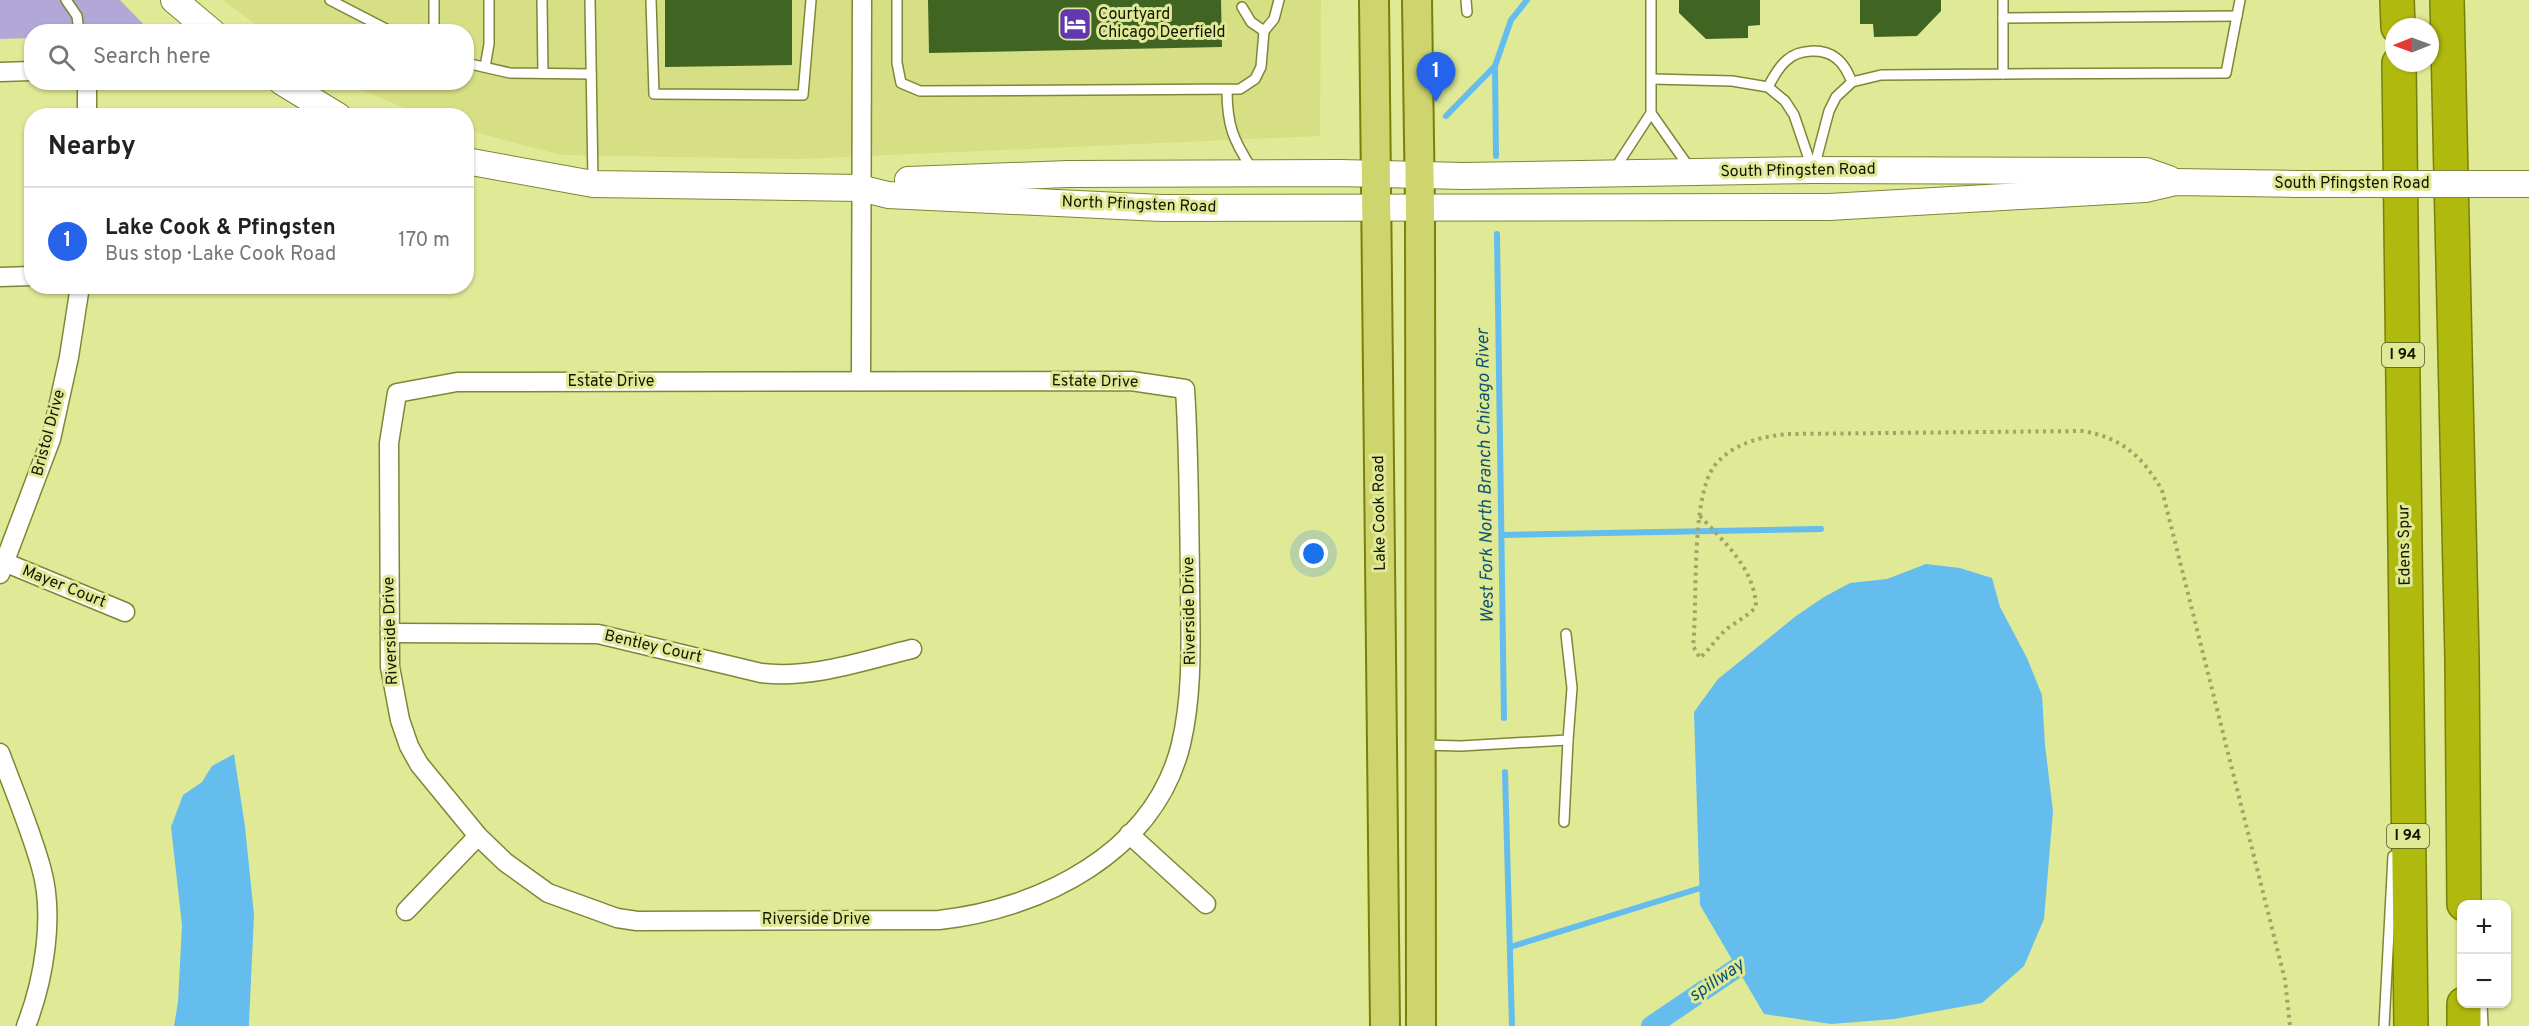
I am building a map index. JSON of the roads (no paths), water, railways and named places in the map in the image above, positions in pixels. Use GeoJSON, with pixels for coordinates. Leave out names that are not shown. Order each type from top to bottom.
{"type":"FeatureCollection","features":[{"type":"Feature","properties":{"kind":"highway"},"geometry":{"type":"LineString","coordinates":[[2397,0],[2398,18]]}},
{"type":"Feature","properties":{"kind":"highway"},"geometry":{"type":"LineString","coordinates":[[2447,0],[2462,658],[2464,900]]}},
{"type":"Feature","properties":{"kind":"highway","name":"Edens Spur"},"geometry":{"type":"LineString","coordinates":[[2399,72],[2411,1026]]}},
{"type":"Feature","properties":{"kind":"highway"},"geometry":{"type":"LineString","coordinates":[[2464,1008],[2464,1026]]}},
{"type":"Feature","properties":{"kind":"main road"},"geometry":{"type":"LineString","coordinates":[[174,0],[198,24]]}},
{"type":"Feature","properties":{"kind":"main road","name":"Lake Cook Road"},"geometry":{"type":"LineString","coordinates":[[1374,0],[1385,1026]]}},
{"type":"Feature","properties":{"kind":"main road"},"geometry":{"type":"LineString","coordinates":[[1417,0],[1420,207],[1421,1026]]}},
{"type":"Feature","properties":{"kind":"main road"},"geometry":{"type":"LineString","coordinates":[[295,90],[325,108]]}},
{"type":"Feature","properties":{"kind":"main road","name":"North Pfingsten Road"},"geometry":{"type":"LineString","coordinates":[[474,162],[593,184],[860,188],[888,195],[1161,208],[1420,207]]}},
{"type":"Feature","properties":{"kind":"main road","name":"South Pfingsten Road"},"geometry":{"type":"LineString","coordinates":[[1419,176],[1813,170],[2146,171],[2175,182]]}},
{"type":"Feature","properties":{"kind":"main road","name":"North Pfingsten Road"},"geometry":{"type":"LineString","coordinates":[[860,188],[888,181],[1068,174],[1340,173],[1419,176]]}},
{"type":"Feature","properties":{"kind":"main road","name":"South Pfingsten Road"},"geometry":{"type":"LineString","coordinates":[[1420,207],[1829,207],[2145,189],[2175,182],[2529,184]]}},
{"type":"Feature","properties":{"kind":"street"},"geometry":{"type":"LineString","coordinates":[[861,381],[862,0]]}},
{"type":"Feature","properties":{"kind":"street"},"geometry":{"type":"LineString","coordinates":[[0,72],[24,71]]}},
{"type":"Feature","properties":{"kind":"street"},"geometry":{"type":"LineString","coordinates":[[87,90],[87,108]]}},
{"type":"Feature","properties":{"kind":"street"},"geometry":{"type":"LineString","coordinates":[[0,276],[24,276]]}},
{"type":"Feature","properties":{"kind":"street","name":"Bristol Drive"},"geometry":{"type":"LineString","coordinates":[[2,568],[51,439],[69,357],[79,294]]}},
{"type":"Feature","properties":{"kind":"street","name":"Estate Drive"},"geometry":{"type":"LineString","coordinates":[[392,428],[397,393],[456,382],[1131,381],[1185,389]]}},
{"type":"Feature","properties":{"kind":"street","name":"Riverside Drive"},"geometry":{"type":"LineString","coordinates":[[392,428],[389,443],[390,633],[393,692],[409,746],[419,764],[478,836],[504,862],[548,892],[617,918],[637,921],[939,920],[969,917],[1001,909],[1065,883],[1094,866],[1129,834],[1151,808],[1166,784],[1181,745],[1189,694],[1188,445],[1185,389]]}},
{"type":"Feature","properties":{"kind":"street","name":"Mayer Court"},"geometry":{"type":"LineString","coordinates":[[2,568],[125,612]]}},
{"type":"Feature","properties":{"kind":"street","name":"Bentley Court"},"geometry":{"type":"LineString","coordinates":[[390,633],[598,634],[761,673],[787,676],[808,674],[912,649]]}},
{"type":"Feature","properties":{"kind":"street"},"geometry":{"type":"LineString","coordinates":[[0,753],[42,868],[47,917],[41,980],[26,1026]]}},
{"type":"Feature","properties":{"kind":"street"},"geometry":{"type":"LineString","coordinates":[[1129,834],[1206,904]]}},
{"type":"Feature","properties":{"kind":"street"},"geometry":{"type":"LineString","coordinates":[[406,911],[478,836]]}},
{"type":"Feature","properties":{"kind":"lane"},"geometry":{"type":"LineString","coordinates":[[66,0],[78,24]]}},
{"type":"Feature","properties":{"kind":"lane"},"geometry":{"type":"LineString","coordinates":[[330,0],[376,24]]}},
{"type":"Feature","properties":{"kind":"lane"},"geometry":{"type":"LineString","coordinates":[[434,0],[434,24]]}},
{"type":"Feature","properties":{"kind":"lane"},"geometry":{"type":"LineString","coordinates":[[485,67],[489,44],[489,0]]}},
{"type":"Feature","properties":{"kind":"lane"},"geometry":{"type":"LineString","coordinates":[[542,0],[543,73]]}},
{"type":"Feature","properties":{"kind":"lane"},"geometry":{"type":"LineString","coordinates":[[590,0],[593,184]]}},
{"type":"Feature","properties":{"kind":"lane"},"geometry":{"type":"LineString","coordinates":[[651,0],[654,94],[792,95],[803,95],[811,0]]}},
{"type":"Feature","properties":{"kind":"lane"},"geometry":{"type":"LineString","coordinates":[[897,0],[897,63],[901,83],[920,91],[1240,89],[1255,79],[1261,67],[1264,31],[1274,19],[1279,0]]}},
{"type":"Feature","properties":{"kind":"lane"},"geometry":{"type":"LineString","coordinates":[[1466,0],[1467,12]]}},
{"type":"Feature","properties":{"kind":"lane"},"geometry":{"type":"LineString","coordinates":[[1611,174],[1651,113],[1651,0]]}},
{"type":"Feature","properties":{"kind":"lane"},"geometry":{"type":"LineString","coordinates":[[2003,0],[2003,74]]}},
{"type":"Feature","properties":{"kind":"lane"},"geometry":{"type":"LineString","coordinates":[[1813,170],[1829,111],[1836,97],[1852,82],[1881,75],[2226,73],[2240,0]]}},
{"type":"Feature","properties":{"kind":"lane"},"geometry":{"type":"LineString","coordinates":[[1242,7],[1251,22],[1264,31]]}},
{"type":"Feature","properties":{"kind":"lane"},"geometry":{"type":"LineString","coordinates":[[2003,18],[2237,16]]}},
{"type":"Feature","properties":{"kind":"lane"},"geometry":{"type":"LineString","coordinates":[[1768,87],[1788,58],[1811,51],[1828,53],[1837,58],[1852,82]]}},
{"type":"Feature","properties":{"kind":"lane"},"geometry":{"type":"LineString","coordinates":[[474,65],[510,72],[591,74]]}},
{"type":"Feature","properties":{"kind":"lane"},"geometry":{"type":"LineString","coordinates":[[1652,79],[1732,81],[1768,87],[1785,100],[1794,115],[1813,170]]}},
{"type":"Feature","properties":{"kind":"lane"},"geometry":{"type":"LineString","coordinates":[[1227,90],[1229,129],[1255,174]]}},
{"type":"Feature","properties":{"kind":"lane"},"geometry":{"type":"LineString","coordinates":[[1651,113],[1693,173]]}},
{"type":"Feature","properties":{"kind":"lane"},"geometry":{"type":"LineString","coordinates":[[1564,822],[1572,688],[1566,634]]}},
{"type":"Feature","properties":{"kind":"lane","name":"I 94"},"geometry":{"type":"LineString","coordinates":[[2397,753],[2406,647]]}},
{"type":"Feature","properties":{"kind":"lane"},"geometry":{"type":"LineString","coordinates":[[2462,658],[2474,869]]}},
{"type":"Feature","properties":{"kind":"lane"},"geometry":{"type":"LineString","coordinates":[[1420,745],[1473,746],[1568,740]]}},
{"type":"Feature","properties":{"kind":"lane","name":"I 94"},"geometry":{"type":"LineString","coordinates":[[2384,1026],[2393,843]]}},
{"type":"Feature","properties":{"kind":"lane"},"geometry":{"type":"LineString","coordinates":[[2482,1008],[2483,1026]]}},
{"type":"Feature","properties":{"kind":"water"},"geometry":{"type":"Polygon","coordinates":[[[1926,564],[1960,568],[1992,578],[2000,607],[2027,658],[2042,695],[2053,811],[2044,919],[2024,966],[1982,1003],[1894,1019],[1831,1024],[1764,1014],[1700,905],[1694,712],[1718,679],[1796,616],[1824,597],[1850,583],[1887,579],[1926,564]]]}},
{"type":"Feature","properties":{"kind":"water"},"geometry":{"type":"Polygon","coordinates":[[[234,754],[245,827],[254,915],[249,1026],[174,1026],[178,1002],[182,925],[171,827],[183,795],[202,782],[212,766],[234,754]]]}},
{"type":"Feature","properties":{"kind":"waterway","name":"West Fork North Branch Chicago River"},"geometry":{"type":"LineString","coordinates":[[1496,156],[1495,66],[1511,20],[1527,0]]}},
{"type":"Feature","properties":{"kind":"waterway"},"geometry":{"type":"LineString","coordinates":[[1446,116],[1495,66]]}},
{"type":"Feature","properties":{"kind":"waterway","name":"West Fork North Branch Chicago River"},"geometry":{"type":"LineString","coordinates":[[1497,234],[1504,718]]}},
{"type":"Feature","properties":{"kind":"waterway"},"geometry":{"type":"LineString","coordinates":[[1502,535],[1821,529]]}},
{"type":"Feature","properties":{"kind":"waterway","name":"West Fork North Branch Chicago River"},"geometry":{"type":"LineString","coordinates":[[1505,772],[1512,1026]]}},
{"type":"Feature","properties":{"kind":"waterway"},"geometry":{"type":"LineString","coordinates":[[1510,947],[1707,886]]}},
{"type":"Feature","properties":{"kind":"waterway","name":"spillway"},"geometry":{"type":"LineString","coordinates":[[1651,1026],[1753,957]]}},
{"type":"Feature","properties":{"kind":"place","name":"Courtyard Chicago Deerfield"},"geometry":{"type":"Point","coordinates":[1075,24]}},
{"type":"Feature","properties":{"kind":"place","name":"Lake Cook & Pfingsten"},"geometry":{"type":"Point","coordinates":[1436,102]}}]}
